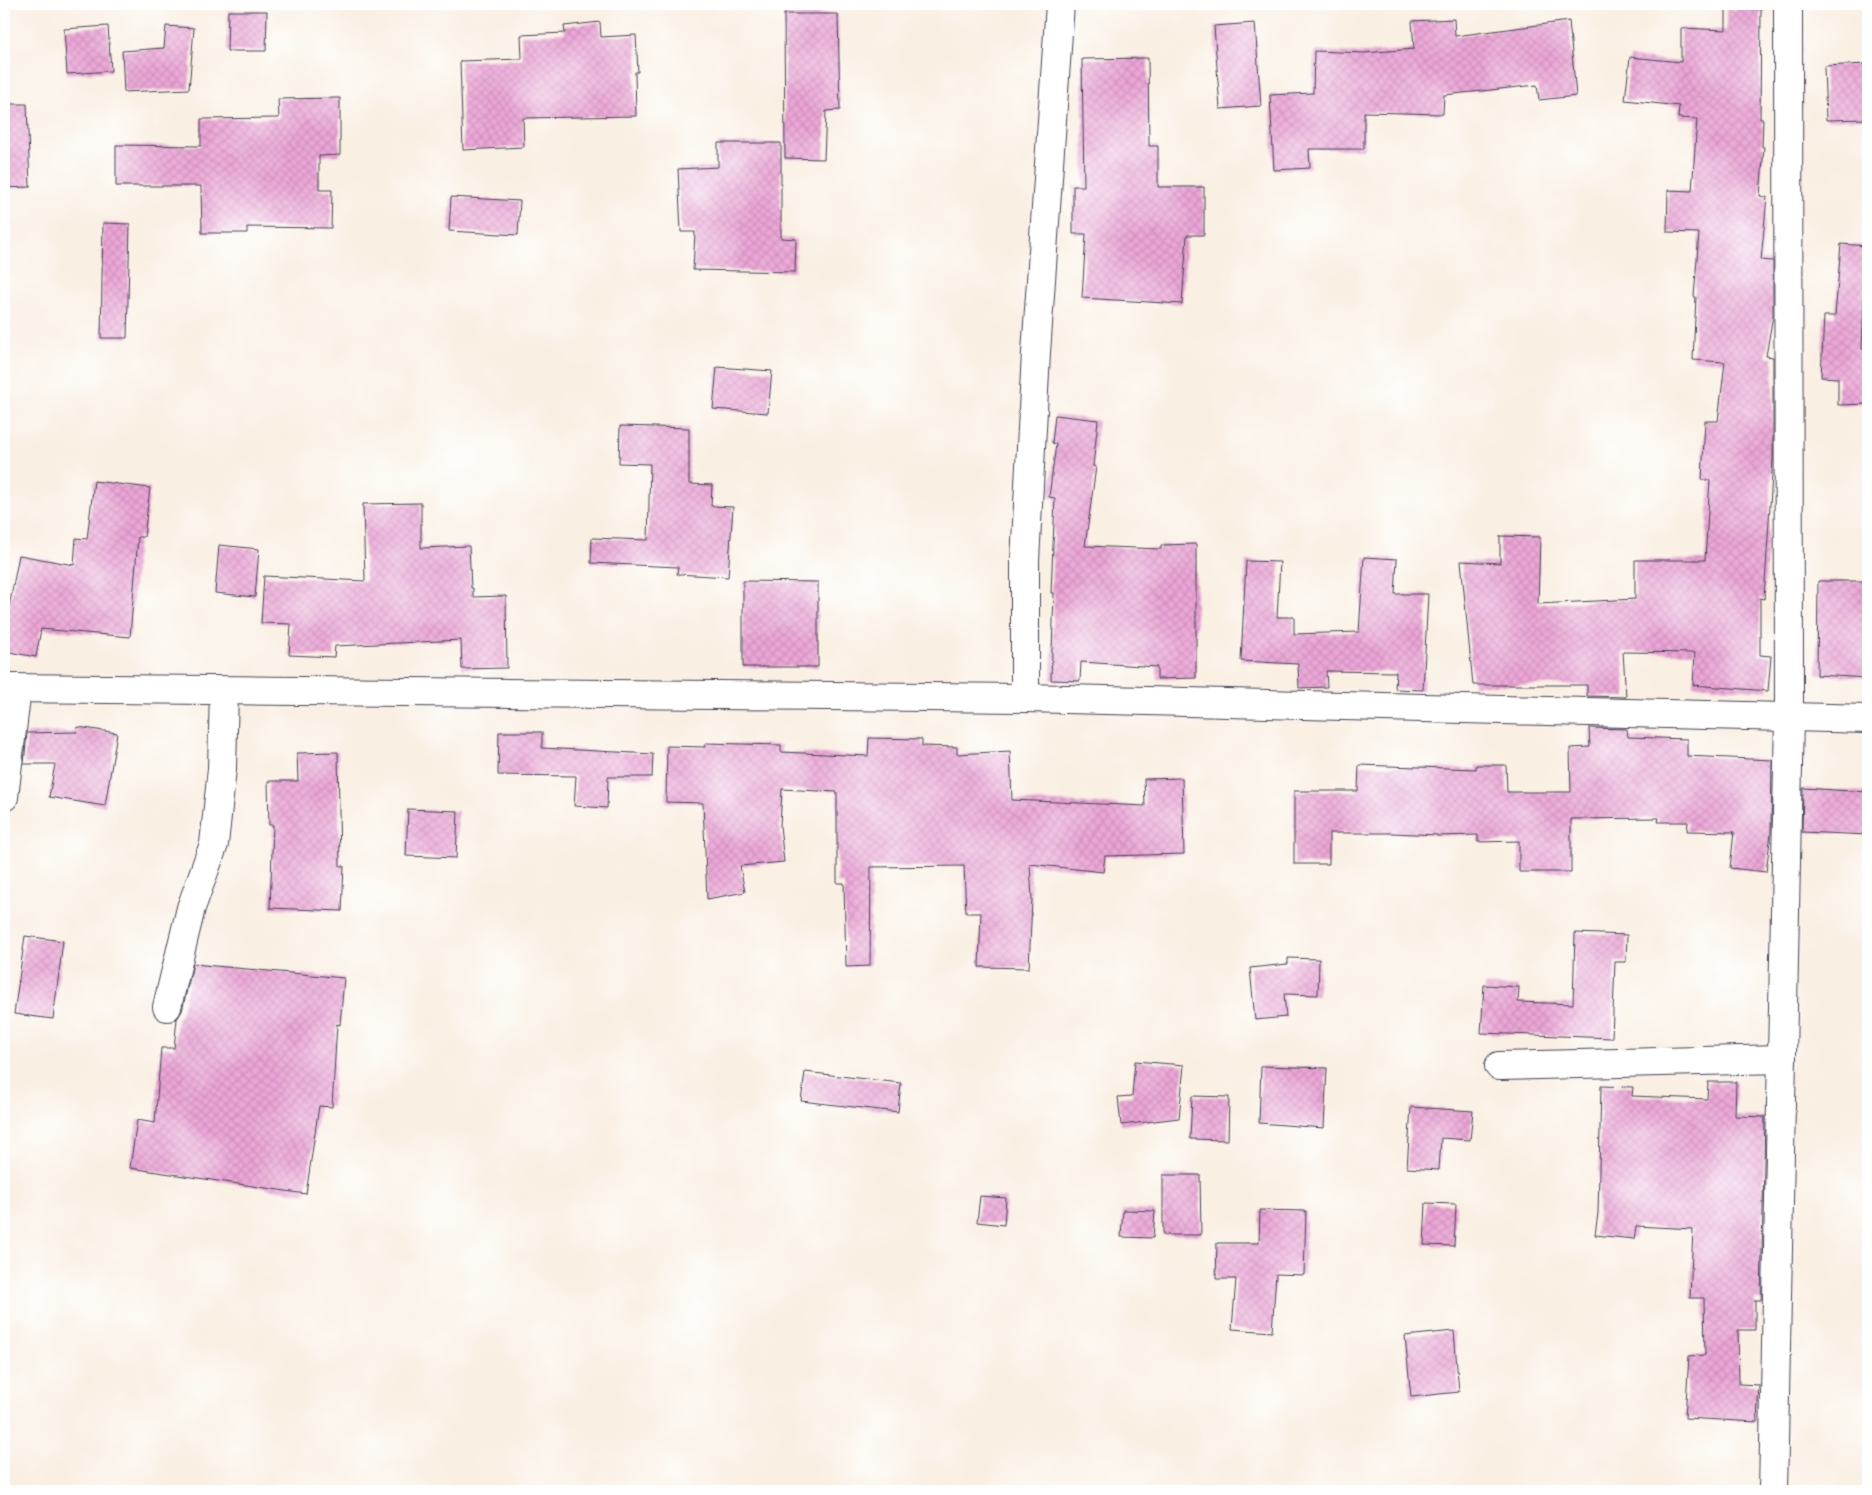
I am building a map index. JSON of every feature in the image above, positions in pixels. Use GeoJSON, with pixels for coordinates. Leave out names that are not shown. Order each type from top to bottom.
{"type":"FeatureCollection","features":[{"type":"Feature","properties":{"kind":"street"},"geometry":{"type":"LineString","coordinates":[[1026,698],[1025,560],[1036,353],[1060,4]]}},
{"type":"Feature","properties":{"kind":"street"},"geometry":{"type":"LineString","coordinates":[[1773,1491],[1789,717],[1788,4]]}},
{"type":"Feature","properties":{"kind":"street"},"geometry":{"type":"LineString","coordinates":[[4,796],[11,688],[1026,698],[1868,719]]}},
{"type":"Feature","properties":{"kind":"street"},"geometry":{"type":"LineString","coordinates":[[167,1007],[191,908],[214,844],[222,770],[224,691]]}},
{"type":"Feature","properties":{"kind":"street"},"geometry":{"type":"LineString","coordinates":[[1499,1066],[1782,1059]]}},
{"type":"Feature","properties":{"kind":"building"},"geometry":{"type":"Polygon","coordinates":[[[1726,9],[1761,9],[1760,119],[1763,119],[1762,147],[1764,147],[1760,196],[1767,197],[1761,260],[1773,261],[1773,315],[1766,356],[1773,357],[1773,459],[1764,599],[1760,598],[1760,655],[1771,656],[1768,691],[1693,685],[1695,653],[1623,652],[1626,697],[1587,696],[1587,685],[1473,685],[1461,561],[1500,563],[1500,536],[1540,537],[1538,604],[1635,599],[1635,560],[1705,560],[1710,480],[1702,480],[1705,421],[1718,421],[1725,362],[1693,360],[1696,297],[1694,297],[1699,233],[1667,232],[1668,190],[1692,191],[1697,119],[1678,118],[1679,106],[1625,100],[1630,57],[1681,62],[1681,28],[1726,30],[1726,9]]]}},
{"type":"Feature","properties":{"kind":"building"},"geometry":{"type":"Polygon","coordinates":[[[228,11],[267,11],[266,51],[227,51],[228,11]]]}},
{"type":"Feature","properties":{"kind":"building"},"geometry":{"type":"Polygon","coordinates":[[[784,14],[838,14],[840,110],[826,111],[824,159],[785,158],[784,14]]]}},
{"type":"Feature","properties":{"kind":"building"},"geometry":{"type":"Polygon","coordinates":[[[1454,19],[1455,36],[1569,21],[1576,96],[1539,100],[1537,85],[1444,95],[1443,114],[1364,112],[1364,149],[1309,149],[1310,168],[1274,170],[1270,95],[1313,93],[1314,51],[1364,53],[1414,49],[1412,21],[1454,19]]]}},
{"type":"Feature","properties":{"kind":"building"},"geometry":{"type":"Polygon","coordinates":[[[600,22],[601,37],[636,35],[638,72],[635,72],[636,116],[523,118],[524,147],[463,150],[460,61],[522,59],[521,35],[565,33],[564,26],[600,22]]]}},
{"type":"Feature","properties":{"kind":"building"},"geometry":{"type":"Polygon","coordinates":[[[1255,23],[1261,106],[1220,109],[1214,26],[1255,23]]]}},
{"type":"Feature","properties":{"kind":"building"},"geometry":{"type":"Polygon","coordinates":[[[108,26],[111,71],[67,74],[64,29],[108,26]]]}},
{"type":"Feature","properties":{"kind":"building"},"geometry":{"type":"Polygon","coordinates":[[[166,26],[194,28],[189,89],[124,92],[122,51],[164,48],[166,26]]]}},
{"type":"Feature","properties":{"kind":"building"},"geometry":{"type":"Polygon","coordinates":[[[1148,58],[1149,146],[1158,146],[1158,187],[1204,187],[1204,235],[1187,235],[1182,304],[1082,298],[1086,234],[1073,234],[1073,186],[1084,186],[1082,59],[1148,58]]]}},
{"type":"Feature","properties":{"kind":"building"},"geometry":{"type":"Polygon","coordinates":[[[1868,64],[1868,119],[1826,120],[1824,66],[1868,64]]]}},
{"type":"Feature","properties":{"kind":"building"},"geometry":{"type":"Polygon","coordinates":[[[340,98],[340,155],[319,156],[319,190],[332,190],[331,228],[247,227],[247,233],[202,233],[201,186],[116,186],[116,145],[201,146],[201,119],[279,118],[278,99],[340,98]]]}},
{"type":"Feature","properties":{"kind":"building"},"geometry":{"type":"Polygon","coordinates":[[[4,104],[27,104],[30,187],[4,188],[4,104]]]}},
{"type":"Feature","properties":{"kind":"building"},"geometry":{"type":"Polygon","coordinates":[[[718,143],[781,143],[781,238],[796,239],[795,272],[693,270],[695,232],[681,232],[678,169],[718,167],[718,143]]]}},
{"type":"Feature","properties":{"kind":"building"},"geometry":{"type":"Polygon","coordinates":[[[451,197],[520,201],[518,235],[449,231],[451,197]]]}},
{"type":"Feature","properties":{"kind":"building"},"geometry":{"type":"Polygon","coordinates":[[[103,223],[130,224],[127,338],[101,338],[103,223]]]}},
{"type":"Feature","properties":{"kind":"building"},"geometry":{"type":"Polygon","coordinates":[[[1841,244],[1868,246],[1868,280],[1865,279],[1862,349],[1868,350],[1868,404],[1838,405],[1838,378],[1821,377],[1824,316],[1835,316],[1841,244]]]}},
{"type":"Feature","properties":{"kind":"building"},"geometry":{"type":"Polygon","coordinates":[[[717,367],[772,371],[768,413],[713,409],[717,367]]]}},
{"type":"Feature","properties":{"kind":"building"},"geometry":{"type":"Polygon","coordinates":[[[1055,415],[1098,420],[1093,466],[1096,467],[1085,546],[1161,549],[1161,545],[1196,544],[1196,678],[1157,679],[1157,667],[1081,662],[1080,681],[1051,680],[1054,593],[1051,593],[1055,498],[1049,497],[1056,444],[1052,443],[1055,415]]]}},
{"type":"Feature","properties":{"kind":"building"},"geometry":{"type":"Polygon","coordinates":[[[620,426],[689,428],[689,484],[712,485],[711,506],[733,507],[728,577],[677,574],[678,567],[591,563],[592,538],[648,540],[650,464],[619,463],[620,426]]]}},
{"type":"Feature","properties":{"kind":"building"},"geometry":{"type":"Polygon","coordinates":[[[94,481],[150,488],[144,537],[138,537],[130,637],[41,629],[36,657],[4,651],[4,633],[19,555],[74,565],[76,538],[87,539],[94,481]]]}},
{"type":"Feature","properties":{"kind":"building"},"geometry":{"type":"Polygon","coordinates":[[[421,503],[421,548],[469,546],[473,597],[506,596],[507,668],[462,669],[461,640],[335,646],[334,657],[289,655],[291,624],[261,623],[264,576],[365,581],[363,504],[421,503]]]}},
{"type":"Feature","properties":{"kind":"building"},"geometry":{"type":"Polygon","coordinates":[[[219,545],[259,549],[255,597],[215,593],[219,545]]]}},
{"type":"Feature","properties":{"kind":"building"},"geometry":{"type":"Polygon","coordinates":[[[1364,557],[1397,559],[1395,594],[1428,594],[1423,690],[1395,689],[1396,672],[1326,671],[1327,687],[1299,688],[1298,664],[1241,661],[1246,561],[1280,562],[1277,617],[1294,617],[1294,634],[1359,632],[1364,557]]]}},
{"type":"Feature","properties":{"kind":"building"},"geometry":{"type":"Polygon","coordinates":[[[743,581],[818,582],[818,667],[743,667],[743,581]]]}},
{"type":"Feature","properties":{"kind":"building"},"geometry":{"type":"Polygon","coordinates":[[[1818,581],[1868,581],[1868,678],[1817,675],[1818,581]]]}},
{"type":"Feature","properties":{"kind":"building"},"geometry":{"type":"Polygon","coordinates":[[[78,727],[117,733],[105,806],[49,797],[55,764],[24,764],[27,733],[77,732],[78,727]]]}},
{"type":"Feature","properties":{"kind":"building"},"geometry":{"type":"Polygon","coordinates":[[[1589,728],[1627,729],[1628,737],[1687,739],[1687,756],[1772,760],[1771,833],[1766,872],[1730,868],[1734,832],[1687,831],[1688,822],[1658,822],[1659,818],[1571,819],[1571,872],[1519,872],[1519,841],[1478,842],[1478,835],[1437,836],[1392,833],[1329,833],[1329,864],[1294,864],[1294,791],[1358,791],[1359,765],[1476,769],[1476,765],[1506,765],[1507,792],[1571,792],[1570,748],[1590,747],[1589,728]]]}},
{"type":"Feature","properties":{"kind":"building"},"geometry":{"type":"Polygon","coordinates":[[[499,732],[542,732],[542,748],[653,754],[652,777],[608,777],[607,808],[574,806],[576,776],[498,775],[499,732]]]}},
{"type":"Feature","properties":{"kind":"building"},"geometry":{"type":"Polygon","coordinates":[[[869,738],[922,739],[922,746],[957,747],[957,754],[1010,751],[1012,800],[1145,806],[1144,779],[1182,778],[1184,854],[1105,856],[1103,872],[1030,864],[1032,899],[1029,968],[979,967],[981,913],[966,913],[964,866],[871,867],[870,966],[846,967],[844,883],[837,883],[837,792],[782,789],[780,826],[784,862],[740,866],[745,892],[707,899],[703,803],[666,802],[667,746],[705,747],[705,743],[781,745],[781,752],[868,756],[869,738]]]}},
{"type":"Feature","properties":{"kind":"building"},"geometry":{"type":"Polygon","coordinates":[[[338,752],[340,866],[344,866],[342,911],[270,908],[273,825],[269,825],[268,781],[298,781],[297,753],[338,752]]]}},
{"type":"Feature","properties":{"kind":"building"},"geometry":{"type":"Polygon","coordinates":[[[1803,788],[1868,792],[1868,835],[1802,832],[1803,788]]]}},
{"type":"Feature","properties":{"kind":"building"},"geometry":{"type":"Polygon","coordinates":[[[408,809],[458,811],[456,858],[406,856],[408,809]]]}},
{"type":"Feature","properties":{"kind":"building"},"geometry":{"type":"Polygon","coordinates":[[[1575,933],[1627,935],[1626,962],[1615,962],[1612,1038],[1481,1033],[1484,985],[1519,987],[1518,1002],[1573,1004],[1575,933]]]}},
{"type":"Feature","properties":{"kind":"building"},"geometry":{"type":"Polygon","coordinates":[[[25,936],[63,941],[53,1019],[14,1014],[25,936]]]}},
{"type":"Feature","properties":{"kind":"building"},"geometry":{"type":"Polygon","coordinates":[[[1288,958],[1319,959],[1318,995],[1284,994],[1286,1017],[1255,1020],[1250,968],[1288,964],[1288,958]]]}},
{"type":"Feature","properties":{"kind":"building"},"geometry":{"type":"Polygon","coordinates":[[[193,964],[344,978],[340,1025],[337,1024],[332,1107],[319,1106],[306,1194],[130,1168],[137,1120],[155,1123],[161,1048],[174,1048],[177,1019],[182,1011],[193,964]]]}},
{"type":"Feature","properties":{"kind":"building"},"geometry":{"type":"Polygon","coordinates":[[[1135,1061],[1184,1065],[1179,1118],[1121,1125],[1118,1097],[1132,1096],[1135,1061]]]}},
{"type":"Feature","properties":{"kind":"building"},"geometry":{"type":"Polygon","coordinates":[[[1261,1066],[1327,1068],[1324,1128],[1259,1123],[1261,1066]]]}},
{"type":"Feature","properties":{"kind":"building"},"geometry":{"type":"Polygon","coordinates":[[[805,1072],[901,1083],[898,1112],[801,1101],[805,1072]]]}},
{"type":"Feature","properties":{"kind":"building"},"geometry":{"type":"Polygon","coordinates":[[[1708,1082],[1736,1082],[1735,1116],[1765,1117],[1761,1300],[1755,1300],[1755,1330],[1738,1330],[1739,1384],[1759,1385],[1757,1422],[1685,1418],[1689,1356],[1705,1355],[1704,1298],[1690,1298],[1693,1229],[1636,1226],[1634,1239],[1595,1235],[1598,1213],[1601,1086],[1633,1087],[1632,1096],[1707,1099],[1708,1082]]]}},
{"type":"Feature","properties":{"kind":"building"},"geometry":{"type":"Polygon","coordinates":[[[1192,1096],[1229,1097],[1228,1140],[1190,1139],[1192,1096]]]}},
{"type":"Feature","properties":{"kind":"building"},"geometry":{"type":"Polygon","coordinates":[[[1411,1107],[1473,1111],[1470,1140],[1441,1138],[1439,1170],[1407,1168],[1411,1107]]]}},
{"type":"Feature","properties":{"kind":"building"},"geometry":{"type":"Polygon","coordinates":[[[1163,1175],[1200,1175],[1201,1235],[1163,1235],[1163,1175]]]}},
{"type":"Feature","properties":{"kind":"building"},"geometry":{"type":"Polygon","coordinates":[[[980,1196],[1006,1198],[1004,1225],[977,1222],[980,1196]]]}},
{"type":"Feature","properties":{"kind":"building"},"geometry":{"type":"Polygon","coordinates":[[[1426,1203],[1456,1204],[1454,1246],[1424,1245],[1426,1203]]]}},
{"type":"Feature","properties":{"kind":"building"},"geometry":{"type":"Polygon","coordinates":[[[1123,1210],[1155,1211],[1153,1238],[1121,1237],[1123,1210]]]}},
{"type":"Feature","properties":{"kind":"building"},"geometry":{"type":"Polygon","coordinates":[[[1260,1210],[1306,1211],[1304,1275],[1276,1274],[1272,1332],[1232,1329],[1236,1279],[1216,1279],[1217,1243],[1259,1243],[1260,1210]]]}},
{"type":"Feature","properties":{"kind":"building"},"geometry":{"type":"Polygon","coordinates":[[[1454,1331],[1459,1392],[1411,1397],[1405,1336],[1454,1331]]]}}]}
